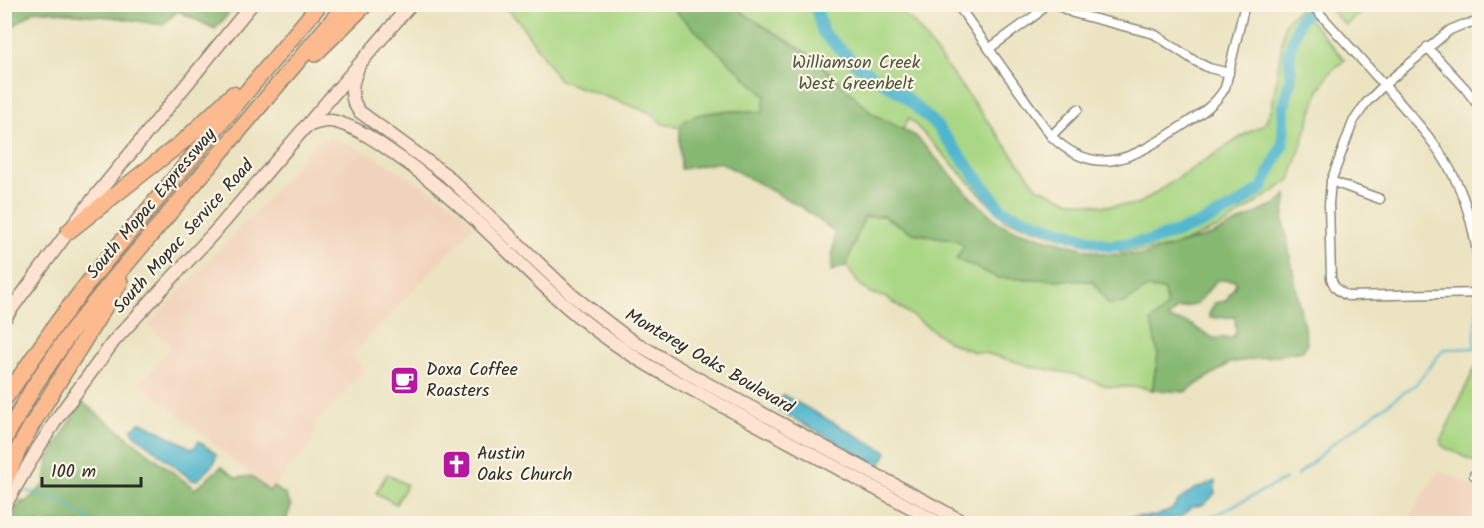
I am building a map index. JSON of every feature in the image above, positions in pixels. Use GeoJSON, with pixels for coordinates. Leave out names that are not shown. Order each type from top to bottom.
{"type":"FeatureCollection","features":[{"type":"Feature","properties":{"kind":"highway","name":"South Mopac Expressway"},"geometry":{"type":"LineString","coordinates":[[4,400],[57,323],[98,270],[320,4]]}},
{"type":"Feature","properties":{"kind":"highway","name":"South Mopac Expressway"},"geometry":{"type":"LineString","coordinates":[[4,440],[34,386],[70,333],[346,4]]}},
{"type":"Feature","properties":{"kind":"highway"},"geometry":{"type":"LineString","coordinates":[[278,85],[311,58],[366,4]]}},
{"type":"Feature","properties":{"kind":"highway"},"geometry":{"type":"LineString","coordinates":[[69,231],[186,139],[270,63]]}},
{"type":"Feature","properties":{"kind":"highway"},"geometry":{"type":"LineString","coordinates":[[4,484],[20,446],[33,423],[113,296],[131,260]]}},
{"type":"Feature","properties":{"kind":"street"},"geometry":{"type":"LineString","coordinates":[[4,319],[69,231],[252,4]]}},
{"type":"Feature","properties":{"kind":"street","name":"South Mopac Service Road"},"geometry":{"type":"LineString","coordinates":[[4,507],[58,417],[114,341],[202,246],[411,4]]}},
{"type":"Feature","properties":{"kind":"street"},"geometry":{"type":"LineString","coordinates":[[957,4],[1051,136],[1069,151],[1091,160],[1106,161],[1130,157],[1148,148],[1209,109],[1225,88],[1245,4]]}},
{"type":"Feature","properties":{"kind":"street"},"geometry":{"type":"LineString","coordinates":[[990,48],[1037,14],[1045,4]]}},
{"type":"Feature","properties":{"kind":"street"},"geometry":{"type":"LineString","coordinates":[[1055,4],[1073,13],[1154,34],[1195,61],[1209,68],[1229,73]]}},
{"type":"Feature","properties":{"kind":"street"},"geometry":{"type":"LineString","coordinates":[[1311,4],[1384,85],[1427,134],[1442,155],[1467,208],[1475,238],[1479,292],[1348,296],[1336,289],[1331,278],[1329,204],[1331,181],[1353,122],[1384,85],[1427,47],[1450,30],[1479,22]]}},
{"type":"Feature","properties":{"kind":"street"},"geometry":{"type":"LineString","coordinates":[[1427,47],[1465,88],[1479,108]]}},
{"type":"Feature","properties":{"kind":"street","name":"Monterey Oaks Boulevard"},"geometry":{"type":"LineString","coordinates":[[359,65],[351,92],[352,99],[360,112],[446,175],[573,296],[607,323],[660,358],[967,524]]}},
{"type":"Feature","properties":{"kind":"street"},"geometry":{"type":"LineString","coordinates":[[1051,136],[1078,108]]}},
{"type":"Feature","properties":{"kind":"street","name":"Monterey Oaks Boulevard"},"geometry":{"type":"LineString","coordinates":[[305,127],[336,121],[384,146],[460,203],[564,304],[624,350],[674,380],[941,524]]}},
{"type":"Feature","properties":{"kind":"street"},"geometry":{"type":"LineString","coordinates":[[1331,181],[1380,199]]}},
{"type":"Feature","properties":{"kind":"shaded area"},"geometry":{"type":"Polygon","coordinates":[[[332,137],[374,156],[450,202],[476,224],[352,355],[365,369],[315,424],[312,445],[270,491],[140,383],[171,347],[148,325],[275,191],[314,143],[332,137]]]}},
{"type":"Feature","properties":{"kind":"shaded area"},"geometry":{"type":"Polygon","coordinates":[[[1438,470],[1479,489],[1479,523],[1407,523],[1438,470]]]}},
{"type":"Feature","properties":{"kind":"green space"},"geometry":{"type":"Polygon","coordinates":[[[5,4],[236,5],[215,29],[178,11],[162,25],[119,18],[36,10],[5,32],[5,4]]]}},
{"type":"Feature","properties":{"kind":"green space","name":"Williamson Creek West Greenbelt"},"geometry":{"type":"Polygon","coordinates":[[[502,5],[893,5],[914,23],[1037,187],[1067,200],[1105,206],[1137,205],[1247,133],[1264,125],[1272,108],[1285,22],[1299,8],[1345,60],[1331,71],[1319,90],[1290,180],[1224,225],[1175,246],[1124,252],[1075,241],[1005,220],[909,118],[899,136],[765,97],[764,112],[708,113],[688,121],[681,127],[663,124],[651,113],[559,80],[518,20],[502,5]]]}},
{"type":"Feature","properties":{"kind":"green space"},"geometry":{"type":"Polygon","coordinates":[[[670,5],[736,5],[743,13],[812,56],[873,114],[916,136],[971,197],[999,223],[1014,230],[1105,254],[1144,255],[1214,234],[1278,203],[1287,194],[1283,220],[1307,343],[1303,351],[1230,363],[1185,392],[1152,390],[1158,355],[1151,321],[1167,307],[1164,290],[1147,288],[1125,303],[1108,304],[1093,281],[998,278],[956,259],[964,246],[956,240],[913,233],[883,216],[864,217],[846,266],[831,271],[835,232],[801,207],[720,162],[681,169],[680,130],[686,120],[707,113],[763,112],[765,96],[670,5]],[[1217,280],[1197,304],[1176,309],[1168,319],[1188,323],[1213,338],[1232,338],[1236,332],[1235,317],[1210,318],[1209,314],[1215,303],[1226,301],[1236,284],[1235,280],[1217,280]]]}},
{"type":"Feature","properties":{"kind":"green space"},"geometry":{"type":"Polygon","coordinates":[[[1325,5],[1369,5],[1346,25],[1325,5]]]}},
{"type":"Feature","properties":{"kind":"green space"},"geometry":{"type":"Polygon","coordinates":[[[883,216],[913,233],[956,240],[965,245],[957,258],[998,278],[1094,281],[1125,303],[1147,288],[1164,290],[1167,307],[1160,361],[1157,361],[1152,390],[1141,387],[1110,387],[1073,374],[1033,367],[974,352],[949,342],[887,298],[870,293],[859,284],[846,266],[864,217],[883,216]]]}},
{"type":"Feature","properties":{"kind":"green space"},"geometry":{"type":"Polygon","coordinates":[[[1479,359],[1480,458],[1477,463],[1441,444],[1479,359]]]}},
{"type":"Feature","properties":{"kind":"green space"},"geometry":{"type":"Polygon","coordinates":[[[82,402],[195,489],[221,467],[237,478],[251,476],[269,491],[273,487],[285,494],[291,506],[287,517],[288,523],[10,523],[21,501],[26,502],[45,484],[48,459],[82,402]]]}},
{"type":"Feature","properties":{"kind":"green space"},"geometry":{"type":"Polygon","coordinates":[[[387,474],[407,485],[396,504],[376,493],[387,474]]]}},
{"type":"Feature","properties":{"kind":"water"},"geometry":{"type":"Polygon","coordinates":[[[783,395],[887,452],[880,466],[775,408],[783,395]]]}},
{"type":"Feature","properties":{"kind":"water"},"geometry":{"type":"Polygon","coordinates":[[[139,423],[144,423],[193,449],[199,441],[216,454],[215,462],[198,480],[192,480],[134,434],[132,429],[139,423]]]}},
{"type":"Feature","properties":{"kind":"water"},"geometry":{"type":"Polygon","coordinates":[[[1215,481],[1215,493],[1209,500],[1202,505],[1191,507],[1183,516],[1163,523],[1124,523],[1128,517],[1157,516],[1173,508],[1178,501],[1193,490],[1215,481]]]}},
{"type":"Feature","properties":{"kind":"waterway"},"geometry":{"type":"LineString","coordinates":[[815,4],[823,33],[862,69],[902,94],[936,125],[1002,210],[1026,220],[1109,246],[1150,241],[1197,225],[1238,205],[1262,188],[1283,144],[1284,106],[1291,77],[1289,51],[1300,19],[1316,4]]}},
{"type":"Feature","properties":{"kind":"waterway"},"geometry":{"type":"LineString","coordinates":[[1474,348],[1478,295]]}},
{"type":"Feature","properties":{"kind":"waterway"},"geometry":{"type":"LineString","coordinates":[[1297,476],[1335,442],[1416,384],[1444,349],[1480,348]]}},
{"type":"Feature","properties":{"kind":"waterway"},"geometry":{"type":"LineString","coordinates":[[1197,524],[1286,479]]}},
{"type":"Feature","properties":{"kind":"waterway"},"geometry":{"type":"LineString","coordinates":[[26,491],[61,500],[95,524]]}},
{"type":"Feature","properties":{"kind":"place","name":"Doxa Coffee Roasters"},"geometry":{"type":"Point","coordinates":[405,380]}},
{"type":"Feature","properties":{"kind":"place","name":"Austin Oaks Church"},"geometry":{"type":"Point","coordinates":[456,464]}}]}
